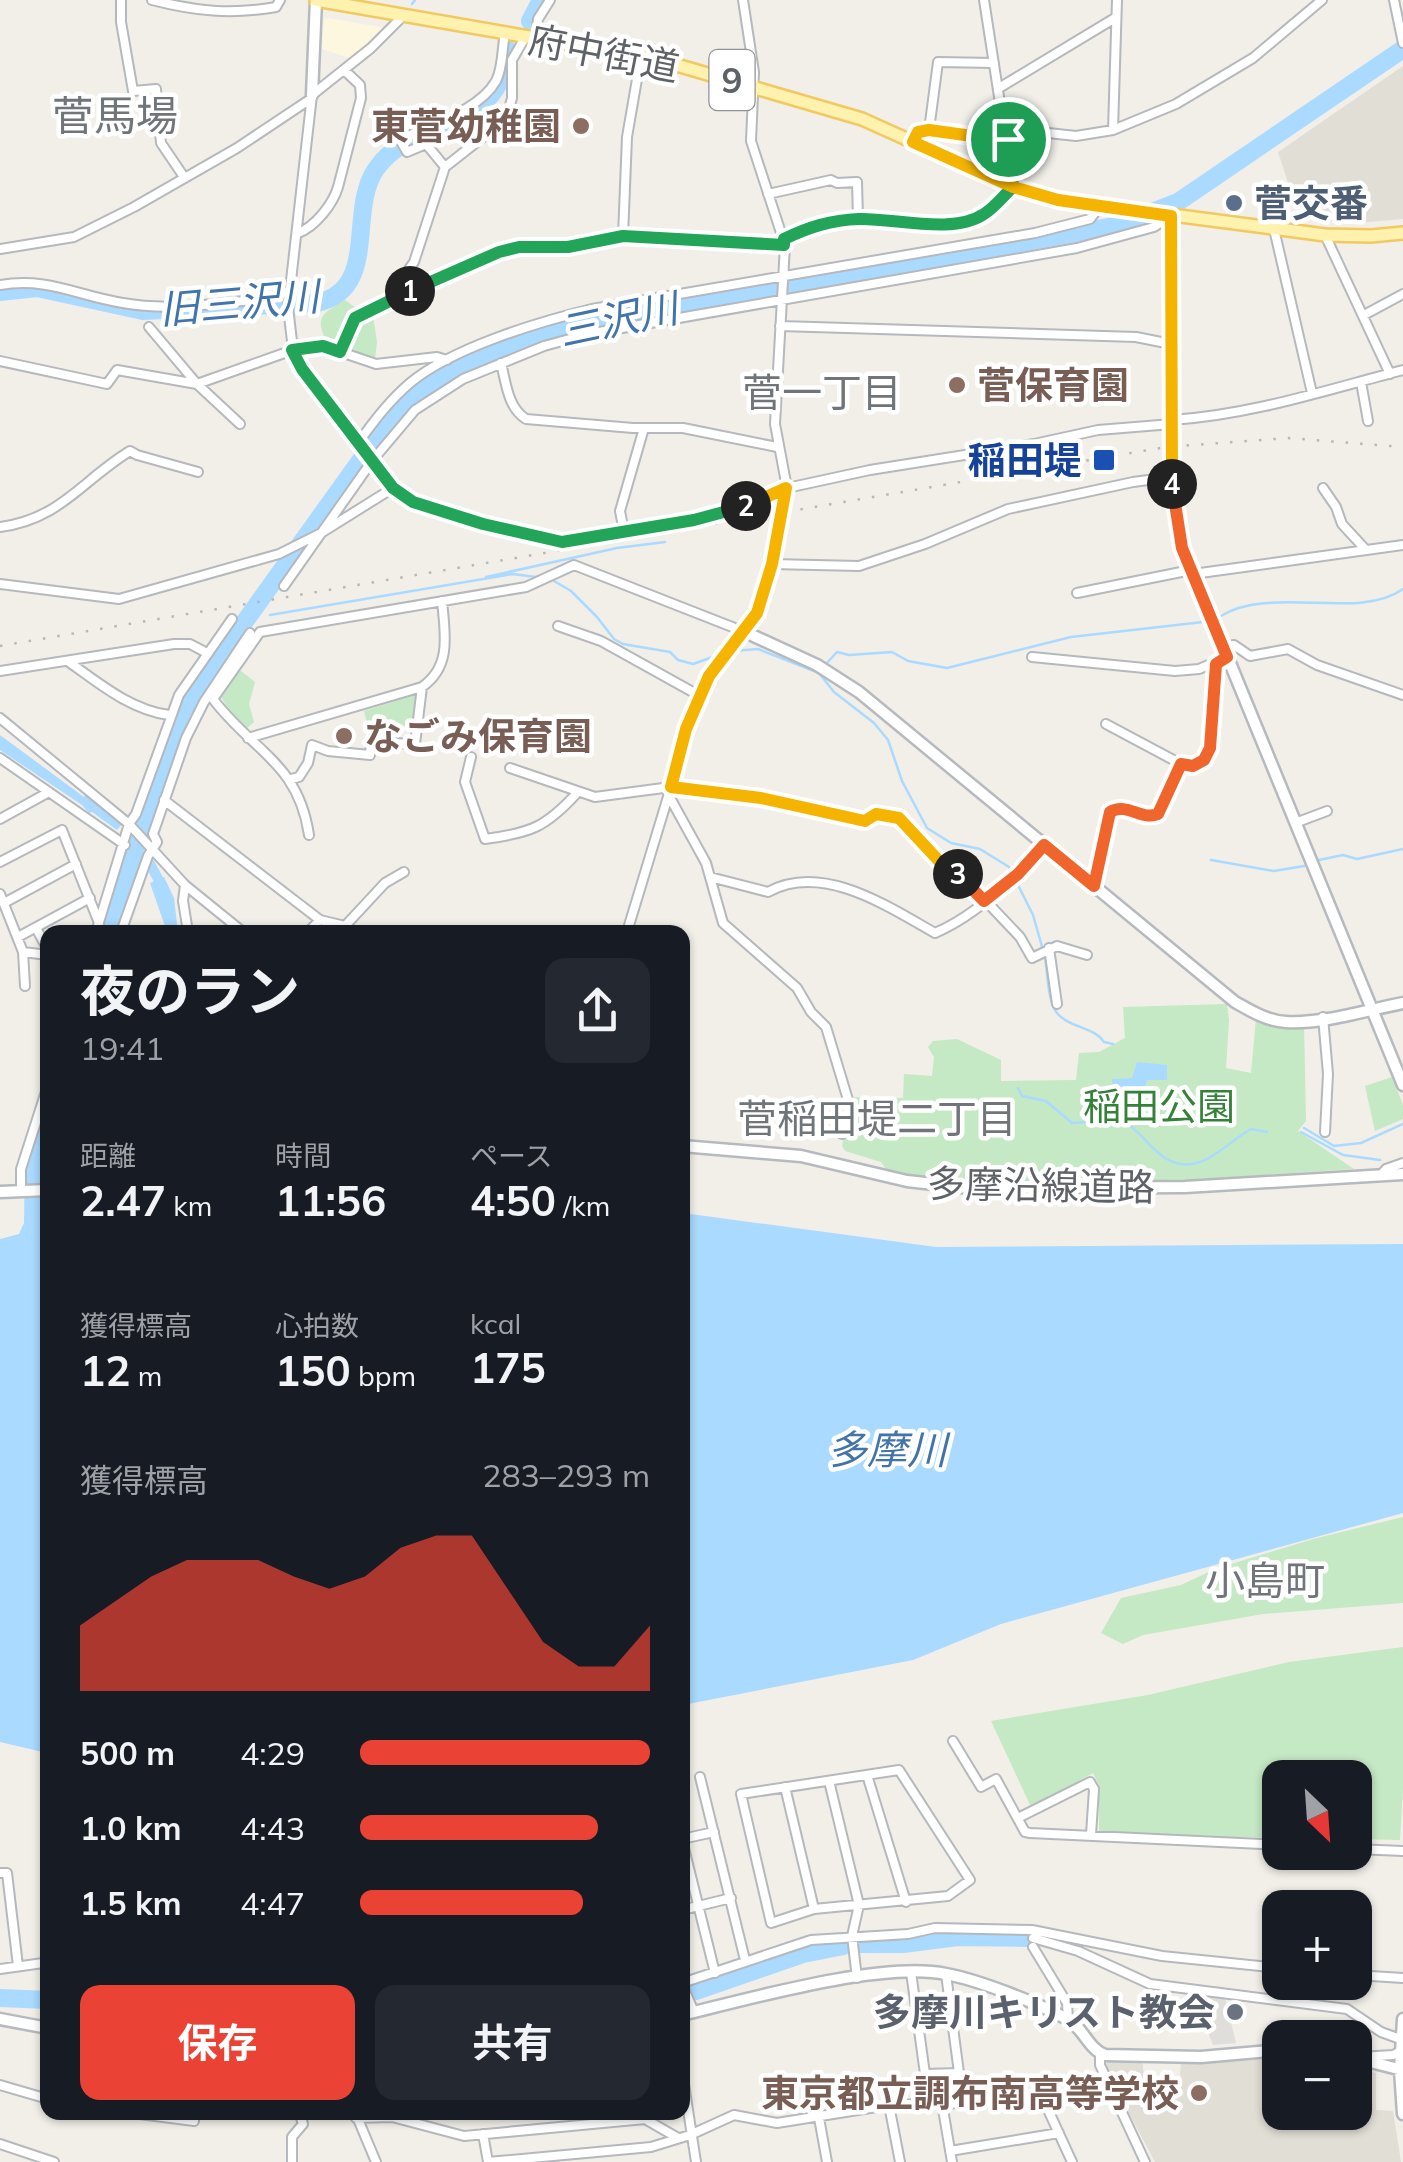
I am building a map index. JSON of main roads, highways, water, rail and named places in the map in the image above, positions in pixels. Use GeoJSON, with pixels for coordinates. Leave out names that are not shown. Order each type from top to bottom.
{"type":"FeatureCollection","features":[{"type":"Feature","properties":{"kind":"main road","name":"府中街道"},"geometry":{"type":"LineString","coordinates":[[316,0],[360,4],[402,18],[641,56],[753,86],[862,119],[1013,187],[1058,200],[1170,219],[1325,235],[1403,233]]}},
{"type":"Feature","properties":{"kind":"water"},"geometry":{"type":"Polygon","coordinates":[[[259,613],[190,716],[118,925],[102,925],[146,790],[182,696],[239,615],[259,613]]]}},
{"type":"Feature","properties":{"kind":"water"},"geometry":{"type":"Polygon","coordinates":[[[0,735],[84,797],[86,794],[122,824],[117,830],[0,750],[0,735]]]}},
{"type":"Feature","properties":{"kind":"water"},"geometry":{"type":"Polygon","coordinates":[[[164,877],[174,898],[177,925],[165,925],[150,883],[164,877]]]}},
{"type":"Feature","properties":{"kind":"water"},"geometry":{"type":"Polygon","coordinates":[[[1137,1062],[1167,1065],[1167,1080],[1147,1080],[1143,1096],[1113,1094],[1112,1079],[1132,1078],[1137,1062]]]}},
{"type":"Feature","properties":{"kind":"water"},"geometry":{"type":"Polygon","coordinates":[[[40,1116],[40,1751],[0,1742],[0,1239],[19,1234],[24,1223],[25,1162],[40,1116]]]}},
{"type":"Feature","properties":{"kind":"water","name":"多摩川"},"geometry":{"type":"Polygon","coordinates":[[[690,1214],[936,1247],[1403,1244],[1403,1513],[1001,1624],[913,1660],[690,1704],[690,1214]]]}},
{"type":"Feature","properties":{"kind":"waterway"},"geometry":{"type":"LineString","coordinates":[[412,4],[415,0]]}},
{"type":"Feature","properties":{"kind":"waterway","name":"旧三沢川"},"geometry":{"type":"LineString","coordinates":[[530,21],[541,0]]}},
{"type":"Feature","properties":{"kind":"waterway","name":"旧三沢川"},"geometry":{"type":"LineString","coordinates":[[0,292],[37,288],[143,311],[317,303],[336,295],[349,282],[356,266],[363,206],[376,169],[408,141],[477,109],[499,83],[507,49]]}},
{"type":"Feature","properties":{"kind":"waterway","name":"三沢川"},"geometry":{"type":"LineString","coordinates":[[238,631],[398,408],[440,377],[518,342],[567,326],[1119,225],[1178,202],[1403,49]]}},
{"type":"Feature","properties":{"kind":"waterway"},"geometry":{"type":"LineString","coordinates":[[486,577],[617,548],[665,542]]}},
{"type":"Feature","properties":{"kind":"waterway"},"geometry":{"type":"LineString","coordinates":[[270,615],[513,574],[536,577]]}},
{"type":"Feature","properties":{"kind":"waterway"},"geometry":{"type":"LineString","coordinates":[[554,581],[571,591],[623,644],[670,652],[678,660],[693,664],[721,654]]}},
{"type":"Feature","properties":{"kind":"waterway"},"geometry":{"type":"LineString","coordinates":[[1221,616],[1264,603],[1363,602],[1403,589]]}},
{"type":"Feature","properties":{"kind":"waterway"},"geometry":{"type":"LineString","coordinates":[[826,664],[837,652],[892,652],[908,661],[947,668],[1071,637],[1203,622]]}},
{"type":"Feature","properties":{"kind":"waterway"},"geometry":{"type":"LineString","coordinates":[[733,651],[758,649],[819,673],[834,692],[874,723],[888,740],[902,781],[927,828],[951,843],[980,849],[1009,867],[1033,915],[1043,950]]}},
{"type":"Feature","properties":{"kind":"waterway"},"geometry":{"type":"LineString","coordinates":[[1319,860],[1343,855],[1357,859],[1403,849]]}},
{"type":"Feature","properties":{"kind":"waterway"},"geometry":{"type":"LineString","coordinates":[[1211,860],[1274,871],[1304,866]]}},
{"type":"Feature","properties":{"kind":"waterway"},"geometry":{"type":"LineString","coordinates":[[150,864],[163,888]]}},
{"type":"Feature","properties":{"kind":"waterway"},"geometry":{"type":"LineString","coordinates":[[1045,957],[1057,1013],[1113,1044]]}},
{"type":"Feature","properties":{"kind":"waterway"},"geometry":{"type":"LineString","coordinates":[[1018,1088],[1022,1096],[1046,1101],[1072,1123],[1122,1120],[1159,1154],[1177,1163],[1189,1164],[1211,1157],[1251,1129],[1267,1132]]}},
{"type":"Feature","properties":{"kind":"waterway"},"geometry":{"type":"LineString","coordinates":[[1109,1109],[1114,1117]]}},
{"type":"Feature","properties":{"kind":"waterway"},"geometry":{"type":"LineString","coordinates":[[1304,1128],[1334,1146],[1361,1143],[1403,1124]]}},
{"type":"Feature","properties":{"kind":"waterway"},"geometry":{"type":"LineString","coordinates":[[1301,1132],[1343,1155],[1380,1160]]}},
{"type":"Feature","properties":{"kind":"waterway"},"geometry":{"type":"LineString","coordinates":[[861,1944],[903,1944],[958,1937],[1029,1938]]}},
{"type":"Feature","properties":{"kind":"waterway"},"geometry":{"type":"LineString","coordinates":[[696,1991],[803,1954],[844,1946]]}},
{"type":"Feature","properties":{"kind":"waterway"},"geometry":{"type":"LineString","coordinates":[[0,1998],[40,2000]]}},
{"type":"Feature","properties":{"kind":"railway"},"geometry":{"type":"LineString","coordinates":[[0,646],[1166,447],[1288,438],[1403,447]]}},
{"type":"Feature","properties":{"kind":"place","name":"東菅幼稚園"},"geometry":{"type":"Point","coordinates":[581,126]}},
{"type":"Feature","properties":{"kind":"place","name":"菅交番"},"geometry":{"type":"Point","coordinates":[1234,203]}},
{"type":"Feature","properties":{"kind":"place","name":"菅保育園"},"geometry":{"type":"Point","coordinates":[957,385]}},
{"type":"Feature","properties":{"kind":"place","name":"稲田堤"},"geometry":{"type":"Point","coordinates":[1104,460]}},
{"type":"Feature","properties":{"kind":"place","name":"なごみ保育園"},"geometry":{"type":"Point","coordinates":[344,736]}},
{"type":"Feature","properties":{"kind":"place","name":"多摩川キリスト教会"},"geometry":{"type":"Point","coordinates":[1235,2012]}},
{"type":"Feature","properties":{"kind":"place","name":"東京都立調布南高等学校"},"geometry":{"type":"Point","coordinates":[1199,2093]}},
{"type":"Feature","properties":{"kind":"district","name":"菅馬場"},"geometry":{"type":"Point","coordinates":[115,115]}},
{"type":"Feature","properties":{"kind":"district","name":"菅一丁目"},"geometry":{"type":"Point","coordinates":[822,392]}},
{"type":"Feature","properties":{"kind":"district","name":"菅稲田堤二丁目"},"geometry":{"type":"Point","coordinates":[877,1118]}},
{"type":"Feature","properties":{"kind":"district","name":"小島町"},"geometry":{"type":"Point","coordinates":[1265,1580]}},
{"type":"Feature","properties":{"kind":"park label","name":"稲田公園"},"geometry":{"type":"Point","coordinates":[1159,1106]}}]}
